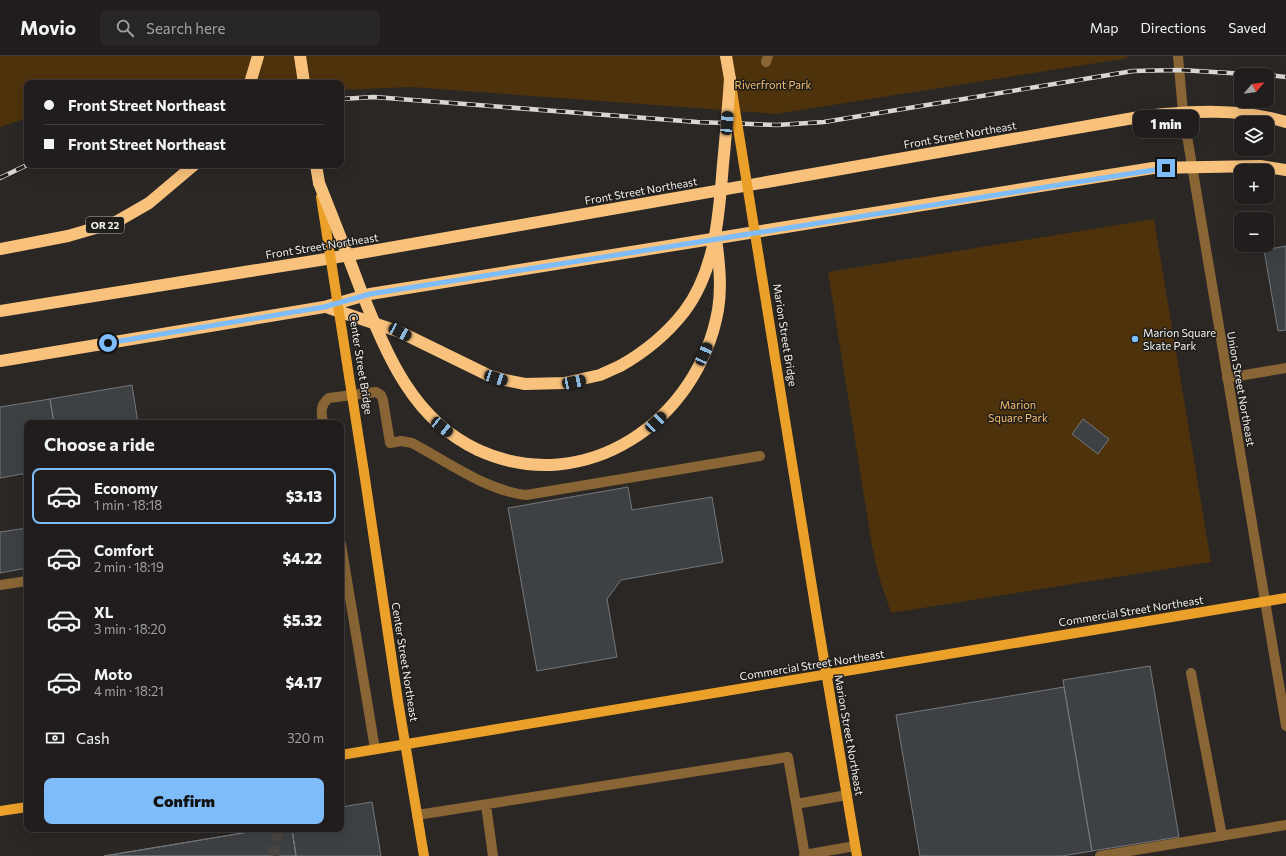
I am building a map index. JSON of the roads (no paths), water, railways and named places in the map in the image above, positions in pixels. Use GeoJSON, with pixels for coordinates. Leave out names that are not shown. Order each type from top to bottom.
{"type":"FeatureCollection","features":[{"type":"Feature","properties":{"kind":"highway"},"geometry":{"type":"LineString","coordinates":[[251,80],[258,56]]}},
{"type":"Feature","properties":{"kind":"highway"},"geometry":{"type":"LineString","coordinates":[[300,56],[304,80]]}},
{"type":"Feature","properties":{"kind":"highway","name":"Marion Street Bridge"},"geometry":{"type":"LineString","coordinates":[[726,56],[730,79]]}},
{"type":"Feature","properties":{"kind":"highway"},"geometry":{"type":"LineString","coordinates":[[324,307],[400,332],[488,375],[525,384],[564,383],[600,375],[620,366],[642,353],[672,325],[684,311],[695,294],[706,270],[713,247],[718,218],[730,79]]}},
{"type":"Feature","properties":{"kind":"highway","name":"Front Street Northeast"},"geometry":{"type":"LineString","coordinates":[[0,311],[334,257],[1137,118],[1208,110],[1263,115],[1286,122]]}},
{"type":"Feature","properties":{"kind":"highway"},"geometry":{"type":"LineString","coordinates":[[0,361],[324,307],[370,294],[1153,168],[1192,166],[1260,166],[1286,170]]}},
{"type":"Feature","properties":{"kind":"highway","name":"OR 22"},"geometry":{"type":"LineString","coordinates":[[0,249],[68,236],[116,222],[149,203],[190,168]]}},
{"type":"Feature","properties":{"kind":"highway","name":"Center Street Bridge"},"geometry":{"type":"LineString","coordinates":[[316,168],[319,183]]}},
{"type":"Feature","properties":{"kind":"highway"},"geometry":{"type":"LineString","coordinates":[[319,183],[382,342],[395,368],[420,406],[453,435],[478,450],[511,462],[532,465],[557,466],[574,463],[609,452],[642,433],[656,422],[669,408],[692,379],[708,346],[718,310],[720,273],[716,238]]}},
{"type":"Feature","properties":{"kind":"main road","name":"Marion Street Bridge"},"geometry":{"type":"LineString","coordinates":[[730,79],[817,618]]}},
{"type":"Feature","properties":{"kind":"main road","name":"Center Street Bridge"},"geometry":{"type":"LineString","coordinates":[[319,183],[364,472]]}},
{"type":"Feature","properties":{"kind":"main road","name":"Center Street Northeast"},"geometry":{"type":"LineString","coordinates":[[364,472],[405,744],[424,856]]}},
{"type":"Feature","properties":{"kind":"main road","name":"Commercial Street Northeast"},"geometry":{"type":"LineString","coordinates":[[344,754],[1286,598]]}},
{"type":"Feature","properties":{"kind":"main road","name":"Marion Street Northeast"},"geometry":{"type":"LineString","coordinates":[[817,618],[856,851]]}},
{"type":"Feature","properties":{"kind":"main road"},"geometry":{"type":"LineString","coordinates":[[0,811],[24,807]]}},
{"type":"Feature","properties":{"kind":"street","name":"Union Street Northeast"},"geometry":{"type":"LineString","coordinates":[[1178,56],[1183,112],[1286,726]]}},
{"type":"Feature","properties":{"kind":"street"},"geometry":{"type":"LineString","coordinates":[[1227,378],[1286,368]]}},
{"type":"Feature","properties":{"kind":"street"},"geometry":{"type":"LineString","coordinates":[[323,420],[321,407],[324,402],[334,396],[376,392],[381,395],[383,400],[390,443],[412,443],[493,487],[511,493],[526,495],[760,456]]}},
{"type":"Feature","properties":{"kind":"street"},"geometry":{"type":"LineString","coordinates":[[344,563],[374,749]]}},
{"type":"Feature","properties":{"kind":"street"},"geometry":{"type":"LineString","coordinates":[[0,585],[24,581]]}},
{"type":"Feature","properties":{"kind":"street"},"geometry":{"type":"LineString","coordinates":[[1191,673],[1222,836]]}},
{"type":"Feature","properties":{"kind":"street"},"geometry":{"type":"LineString","coordinates":[[417,815],[788,757],[804,855],[856,851]]}},
{"type":"Feature","properties":{"kind":"street"},"geometry":{"type":"LineString","coordinates":[[796,804],[847,795]]}},
{"type":"Feature","properties":{"kind":"street"},"geometry":{"type":"LineString","coordinates":[[486,804],[493,856]]}},
{"type":"Feature","properties":{"kind":"street"},"geometry":{"type":"LineString","coordinates":[[1100,856],[1286,825]]}},
{"type":"Feature","properties":{"kind":"tunnel"},"geometry":{"type":"LineString","coordinates":[[274,856],[278,832]]}},
{"type":"Feature","properties":{"kind":"railway"},"geometry":{"type":"LineString","coordinates":[[344,99],[374,97],[697,122],[777,125],[824,122],[1133,71],[1180,70],[1234,73]]}},
{"type":"Feature","properties":{"kind":"railway"},"geometry":{"type":"LineString","coordinates":[[1274,76],[1286,77]]}},
{"type":"Feature","properties":{"kind":"railway"},"geometry":{"type":"LineString","coordinates":[[0,178],[24,166]]}},
{"type":"Feature","properties":{"kind":"place","name":"Marion Square Skate Park"},"geometry":{"type":"Point","coordinates":[1135,339]}},
{"type":"Feature","properties":{"kind":"park label","name":"Riverfront Park"},"geometry":{"type":"Point","coordinates":[773,85]}},
{"type":"Feature","properties":{"kind":"park label","name":"Marion Square Park"},"geometry":{"type":"Point","coordinates":[1018,411]}}]}
